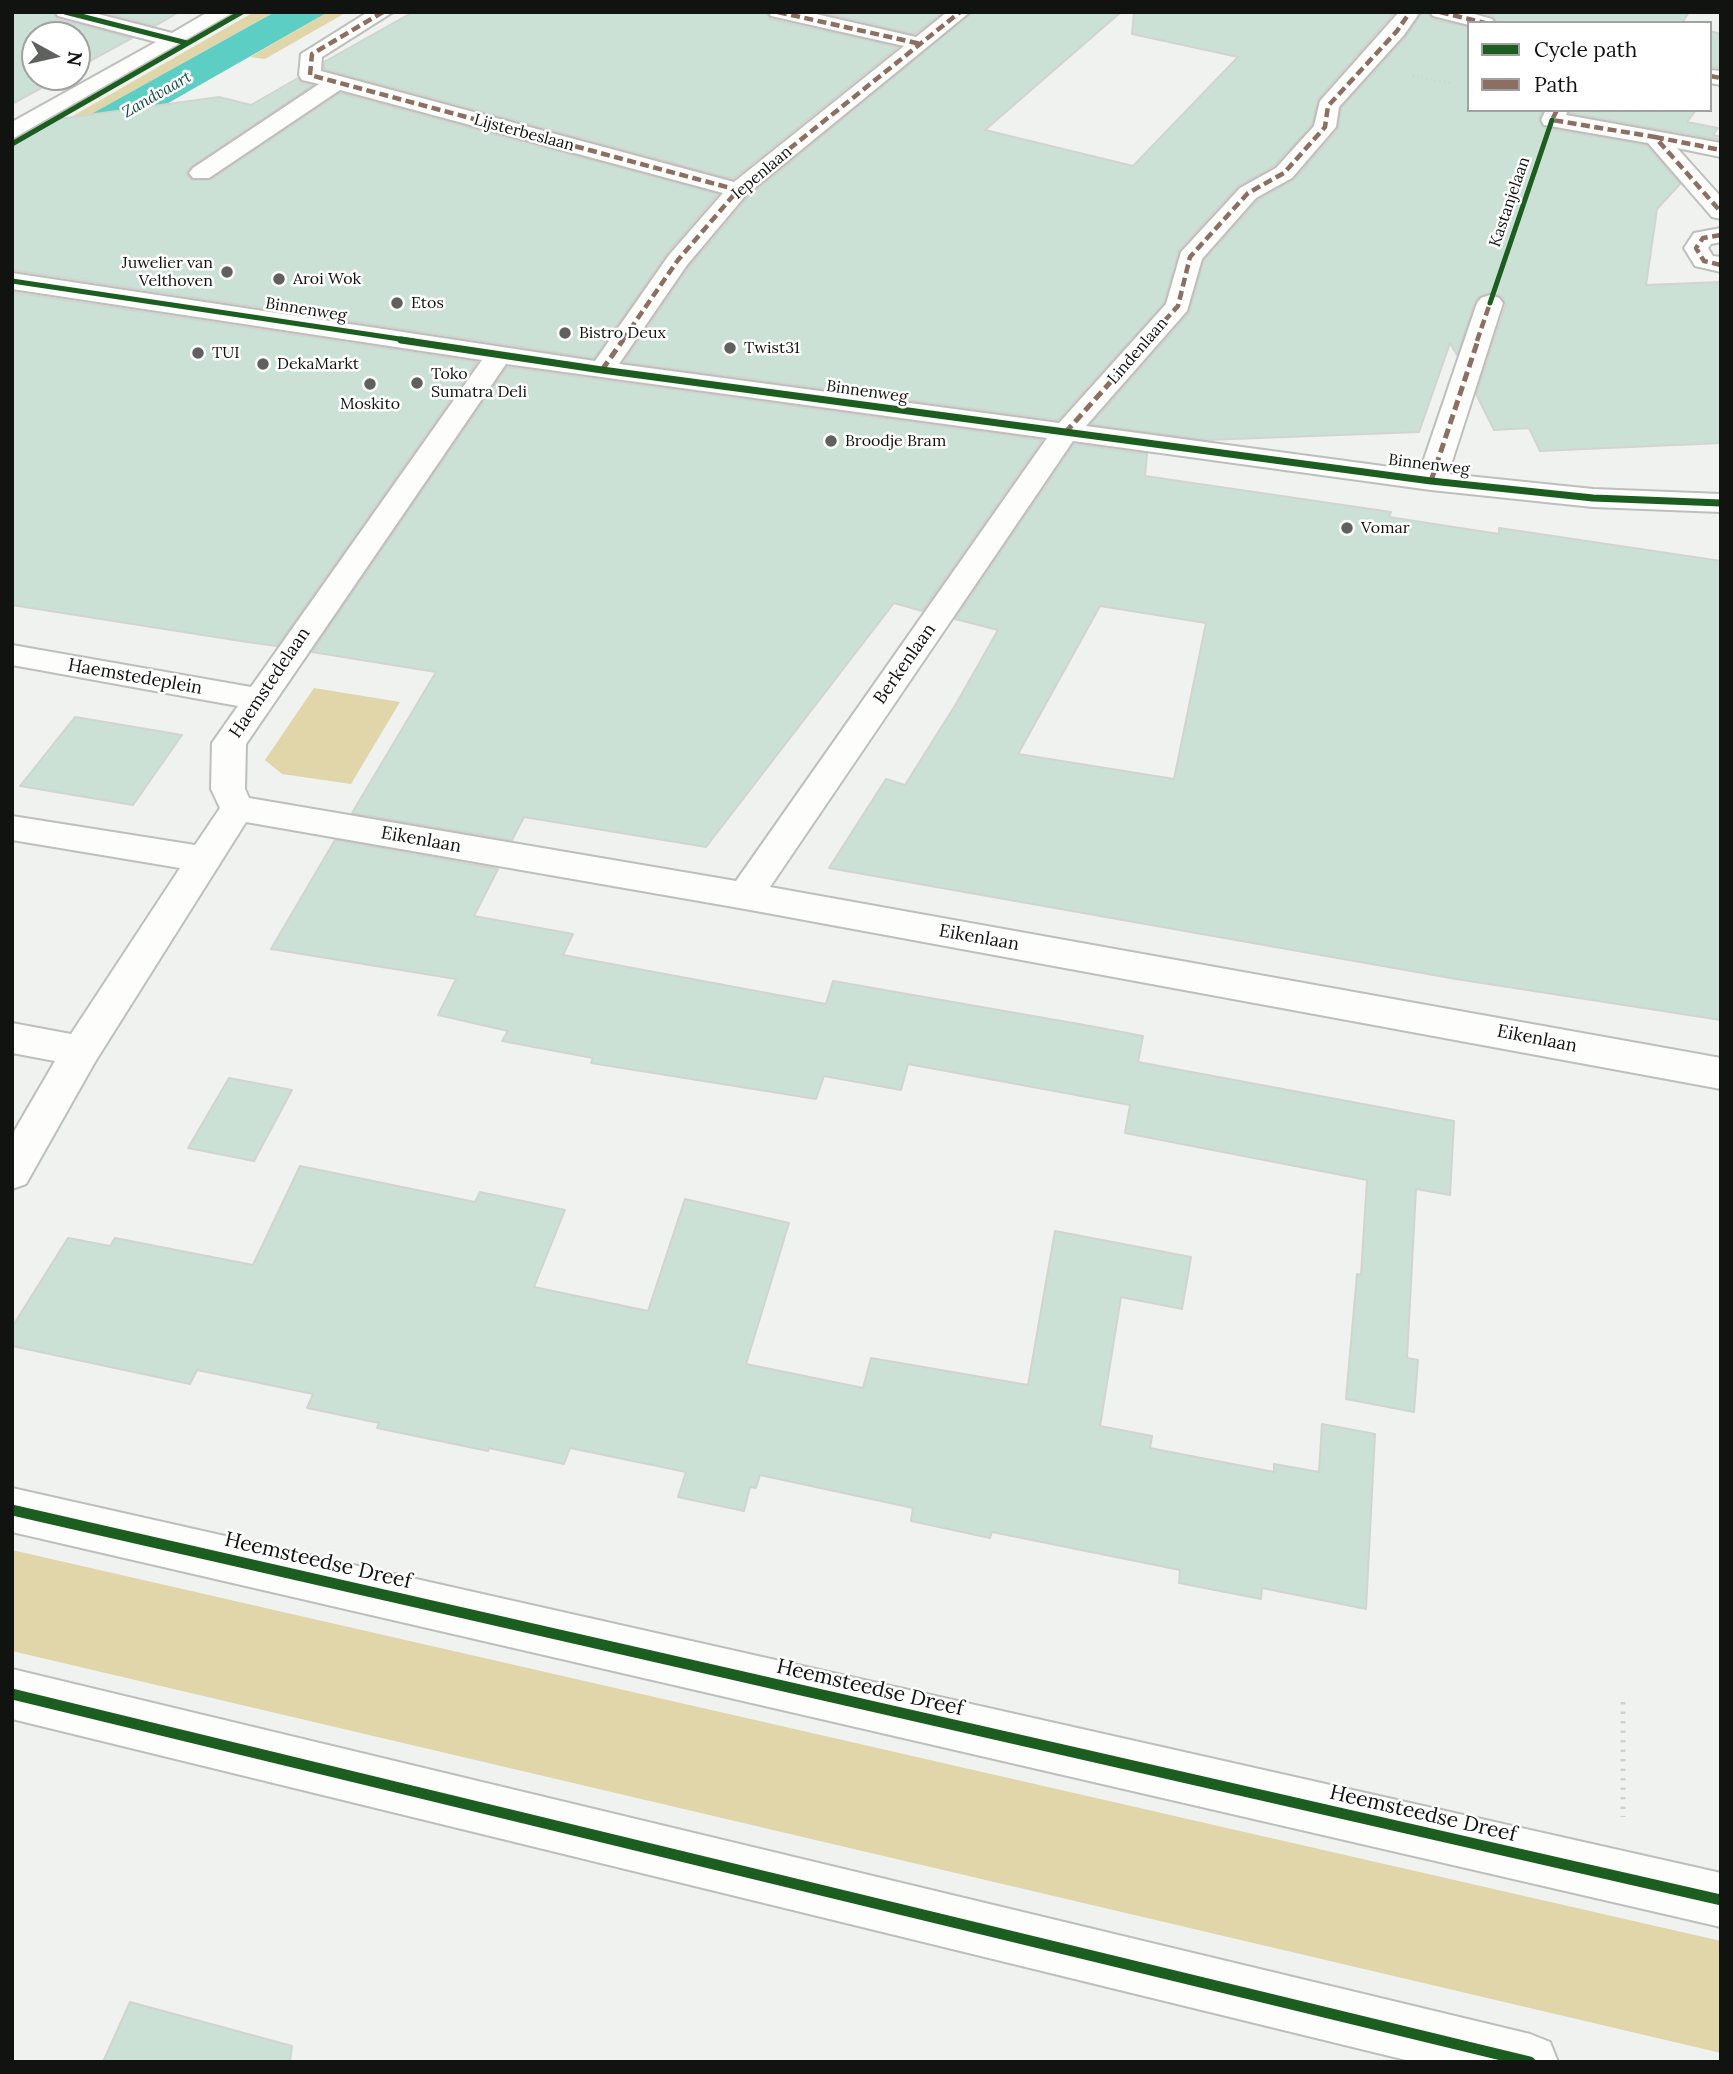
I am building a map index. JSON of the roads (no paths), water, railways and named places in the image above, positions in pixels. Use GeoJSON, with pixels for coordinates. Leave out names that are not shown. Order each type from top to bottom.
{"type":"FeatureCollection","features":[{"type":"Feature","properties":{"kind":"street"},"geometry":{"type":"LineString","coordinates":[[65,12],[174,40]]}},
{"type":"Feature","properties":{"kind":"street"},"geometry":{"type":"LineString","coordinates":[[12,132],[224,12]]}},
{"type":"Feature","properties":{"kind":"street","name":"Lijsterbeslaan"},"geometry":{"type":"LineString","coordinates":[[383,12],[312,54],[310,75],[738,190]]}},
{"type":"Feature","properties":{"kind":"street"},"geometry":{"type":"LineString","coordinates":[[778,12],[921,44]]}},
{"type":"Feature","properties":{"kind":"street","name":"Iepenlaan"},"geometry":{"type":"LineString","coordinates":[[602,370],[678,260],[738,190],[960,12]]}},
{"type":"Feature","properties":{"kind":"street","name":"Lindenlaan"},"geometry":{"type":"LineString","coordinates":[[1065,433],[1178,306],[1190,257],[1248,193],[1284,173],[1325,127],[1328,106],[1397,31],[1410,12]]}},
{"type":"Feature","properties":{"kind":"street"},"geometry":{"type":"LineString","coordinates":[[1440,12],[1477,21]]}},
{"type":"Feature","properties":{"kind":"street"},"geometry":{"type":"LineString","coordinates":[[201,173],[337,82]]}},
{"type":"Feature","properties":{"kind":"street"},"geometry":{"type":"LineString","coordinates":[[1555,115],[1721,150]]}},
{"type":"Feature","properties":{"kind":"street"},"geometry":{"type":"LineString","coordinates":[[1655,137],[1721,212]]}},
{"type":"Feature","properties":{"kind":"street"},"geometry":{"type":"LineString","coordinates":[[1721,235],[1703,238],[1696,248],[1704,261],[1721,265]]}},
{"type":"Feature","properties":{"kind":"street","name":"Binnenweg"},"geometry":{"type":"LineString","coordinates":[[12,281],[602,370],[1065,433],[1237,452],[1431,481],[1593,498],[1721,503]]}},
{"type":"Feature","properties":{"kind":"street"},"geometry":{"type":"LineString","coordinates":[[1431,481],[1490,303]]}},
{"type":"Feature","properties":{"kind":"street","name":"Haemstedelaan"},"geometry":{"type":"LineString","coordinates":[[237,808],[228,789],[229,743],[257,699],[499,355]]}},
{"type":"Feature","properties":{"kind":"street","name":"Berkenlaan"},"geometry":{"type":"LineString","coordinates":[[745,896],[1065,433]]}},
{"type":"Feature","properties":{"kind":"street","name":"Haemstedeplein"},"geometry":{"type":"LineString","coordinates":[[12,655],[257,699]]}},
{"type":"Feature","properties":{"kind":"street"},"geometry":{"type":"LineString","coordinates":[[12,1172],[81,1051],[237,808]]}},
{"type":"Feature","properties":{"kind":"street","name":"Eikenlaan"},"geometry":{"type":"LineString","coordinates":[[237,808],[745,896],[1721,1074]]}},
{"type":"Feature","properties":{"kind":"street"},"geometry":{"type":"LineString","coordinates":[[12,828],[203,859]]}},
{"type":"Feature","properties":{"kind":"street"},"geometry":{"type":"LineString","coordinates":[[12,1038],[81,1051]]}},
{"type":"Feature","properties":{"kind":"street","name":"Heemsteedse Dreef"},"geometry":{"type":"LineString","coordinates":[[12,1510],[1721,1900]]}},
{"type":"Feature","properties":{"kind":"street"},"geometry":{"type":"LineString","coordinates":[[12,1694],[1530,2062]]}},
{"type":"Feature","properties":{"kind":"water","name":"Zandvaart"},"geometry":{"type":"Polygon","coordinates":[[[275,12],[328,12],[12,192],[12,158],[275,12]]]}},
{"type":"Feature","properties":{"kind":"place","name":"Juwelier van Velthoven"},"geometry":{"type":"Point","coordinates":[227,272]}},
{"type":"Feature","properties":{"kind":"place","name":"Aroi Wok"},"geometry":{"type":"Point","coordinates":[279,279]}},
{"type":"Feature","properties":{"kind":"place","name":"Etos"},"geometry":{"type":"Point","coordinates":[397,303]}},
{"type":"Feature","properties":{"kind":"place","name":"Bistro Deux"},"geometry":{"type":"Point","coordinates":[565,333]}},
{"type":"Feature","properties":{"kind":"place","name":"Twist31"},"geometry":{"type":"Point","coordinates":[730,348]}},
{"type":"Feature","properties":{"kind":"place","name":"TUI"},"geometry":{"type":"Point","coordinates":[198,353]}},
{"type":"Feature","properties":{"kind":"place","name":"DekaMarkt"},"geometry":{"type":"Point","coordinates":[263,364]}},
{"type":"Feature","properties":{"kind":"place","name":"Toko Sumatra Deli"},"geometry":{"type":"Point","coordinates":[417,383]}},
{"type":"Feature","properties":{"kind":"place","name":"Moskito"},"geometry":{"type":"Point","coordinates":[370,384]}},
{"type":"Feature","properties":{"kind":"place","name":"Broodje Bram"},"geometry":{"type":"Point","coordinates":[831,441]}},
{"type":"Feature","properties":{"kind":"place","name":"Vomar"},"geometry":{"type":"Point","coordinates":[1347,528]}}]}
